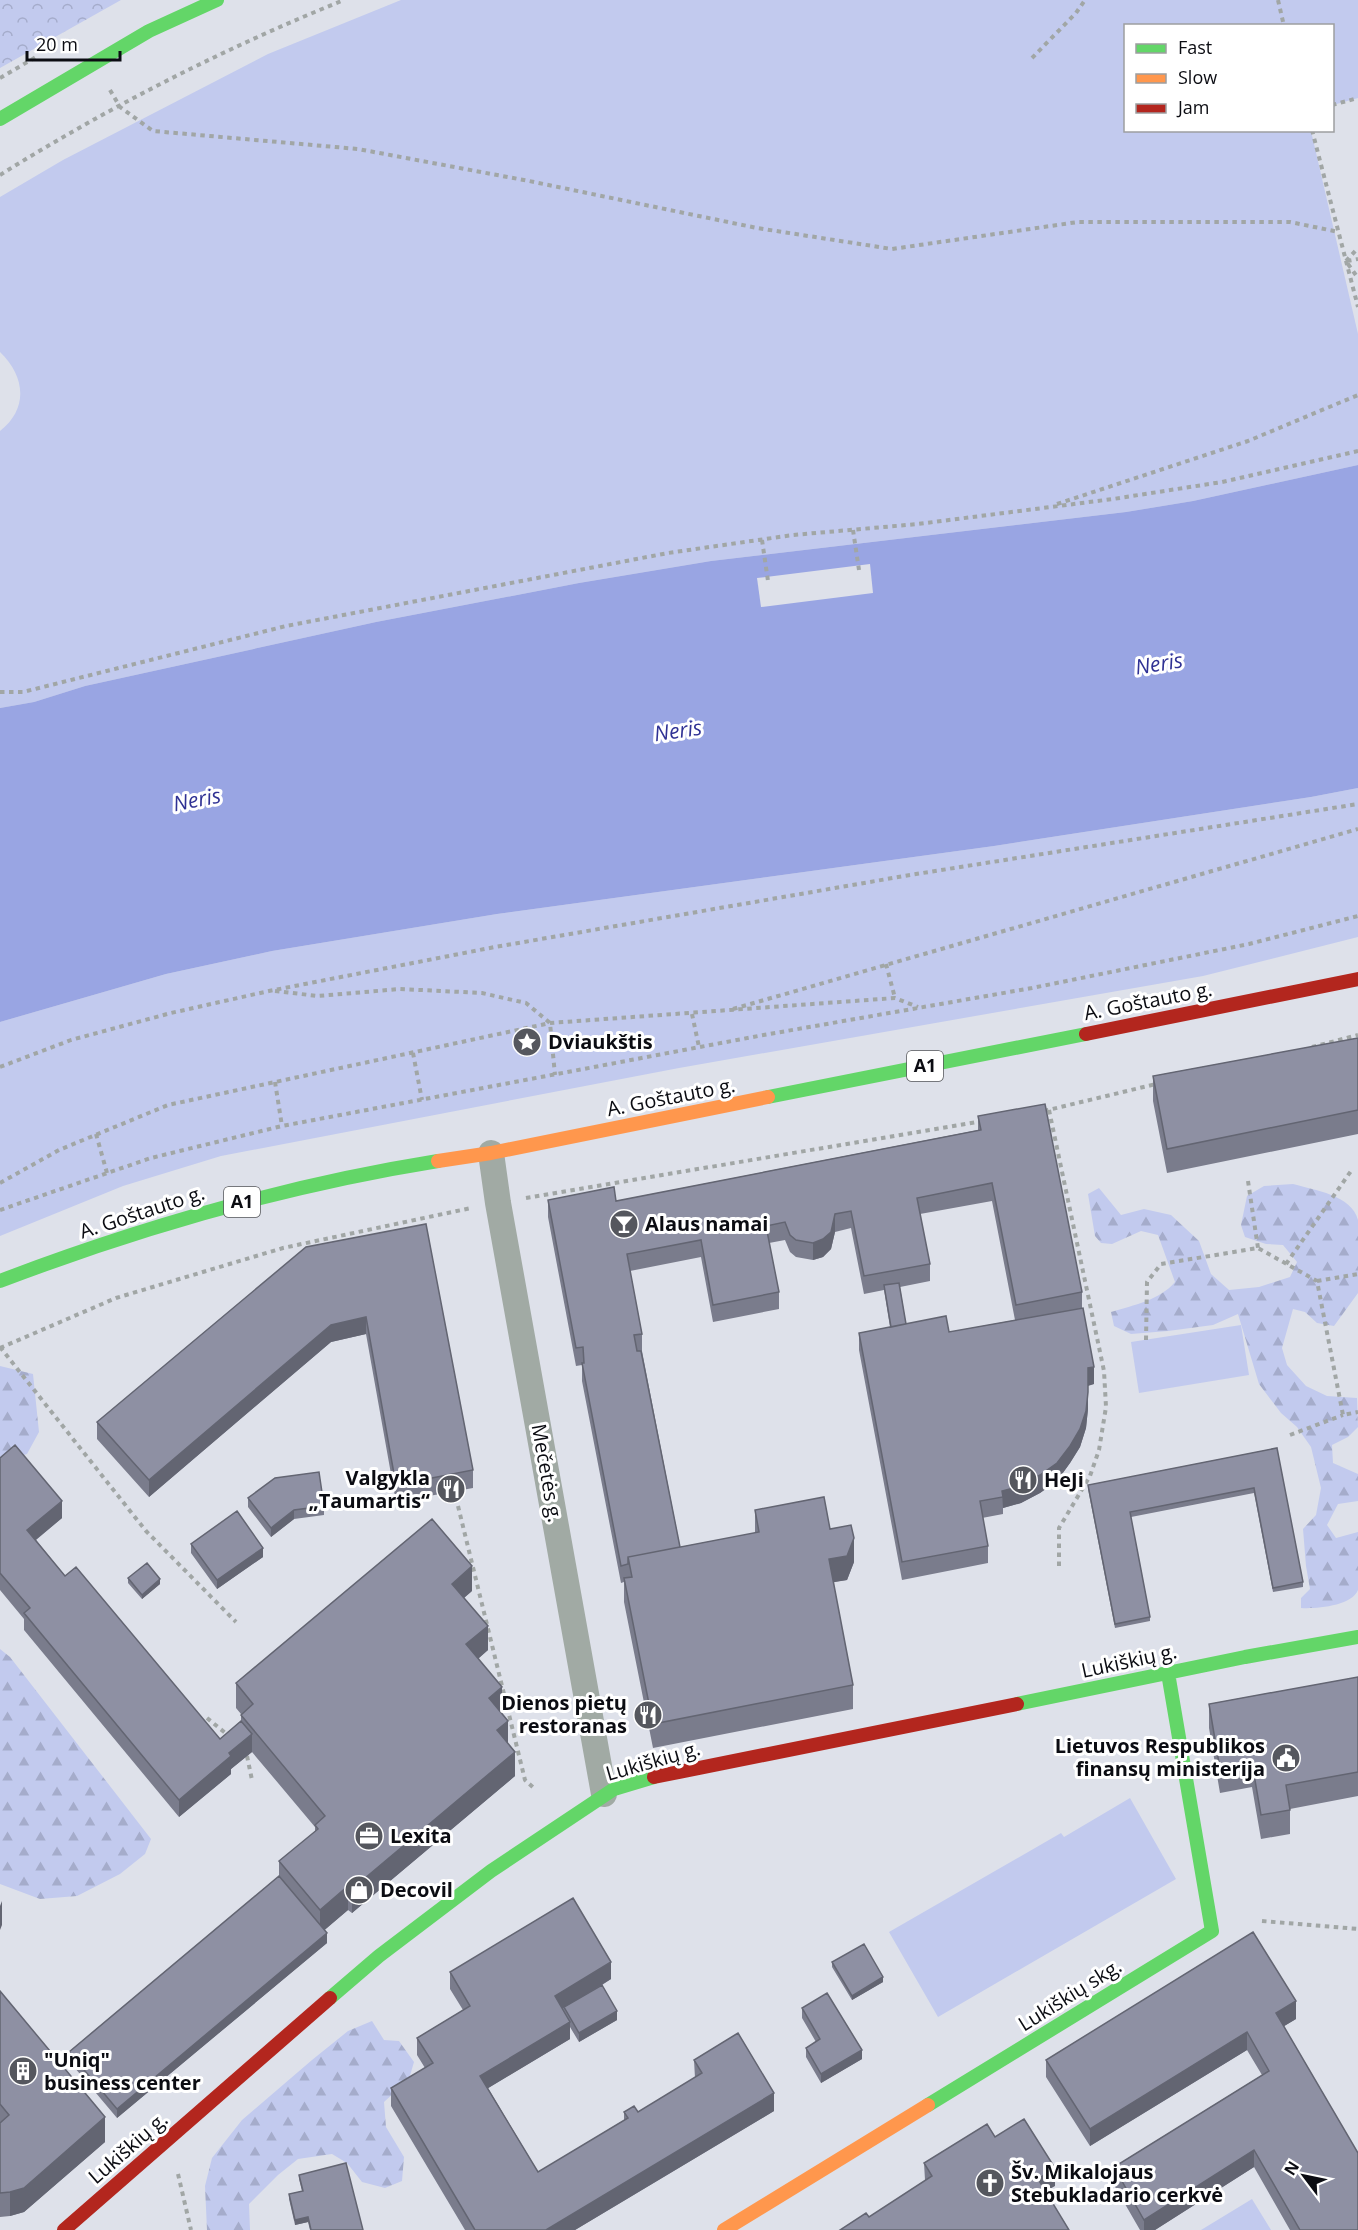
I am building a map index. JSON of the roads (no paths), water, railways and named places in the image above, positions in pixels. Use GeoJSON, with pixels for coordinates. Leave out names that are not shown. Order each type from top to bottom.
{"type":"FeatureCollection","features":[{"type":"Feature","properties":{"kind":"street"},"geometry":{"type":"LineString","coordinates":[[0,119],[149,31],[217,0]]}},
{"type":"Feature","properties":{"kind":"street","name":"A. Goštauto g."},"geometry":{"type":"LineString","coordinates":[[0,1281],[60,1258],[219,1208],[378,1171],[491,1153],[1358,979]]}},
{"type":"Feature","properties":{"kind":"street","name":"Mečetės g."},"geometry":{"type":"LineString","coordinates":[[491,1153],[604,1794]]}},
{"type":"Feature","properties":{"kind":"street","name":"Lukiškių g."},"geometry":{"type":"LineString","coordinates":[[64,2230],[379,1956],[491,1871],[614,1789],[667,1773],[1358,1637]]}},
{"type":"Feature","properties":{"kind":"street","name":"Lukiškių skg."},"geometry":{"type":"LineString","coordinates":[[724,2230],[1212,1931],[1168,1673]]}},
{"type":"Feature","properties":{"kind":"water","name":"Neris"},"geometry":{"type":"Polygon","coordinates":[[[1358,465],[1358,788],[994,846],[497,914],[272,951],[166,974],[0,1022],[0,708],[34,702],[85,686],[376,622],[579,583],[711,561],[1126,512],[1193,501],[1358,465]]]}},
{"type":"Feature","properties":{"kind":"place","name":"Dviaukštis"},"geometry":{"type":"Point","coordinates":[527,1042]}},
{"type":"Feature","properties":{"kind":"place","name":"Alaus namai"},"geometry":{"type":"Point","coordinates":[624,1224]}},
{"type":"Feature","properties":{"kind":"place","name":"HeJi"},"geometry":{"type":"Point","coordinates":[1023,1480]}},
{"type":"Feature","properties":{"kind":"place","name":"Valgykla „Taumartis“"},"geometry":{"type":"Point","coordinates":[451,1489]}},
{"type":"Feature","properties":{"kind":"place","name":"Dienos pietų restoranas"},"geometry":{"type":"Point","coordinates":[648,1715]}},
{"type":"Feature","properties":{"kind":"place","name":"Lietuvos Respublikos finansų ministerija"},"geometry":{"type":"Point","coordinates":[1286,1758]}},
{"type":"Feature","properties":{"kind":"place","name":"Lexita"},"geometry":{"type":"Point","coordinates":[369,1836]}},
{"type":"Feature","properties":{"kind":"place","name":"Decovil"},"geometry":{"type":"Point","coordinates":[359,1890]}},
{"type":"Feature","properties":{"kind":"place","name":"\"Uniq\" business center"},"geometry":{"type":"Point","coordinates":[23,2071]}},
{"type":"Feature","properties":{"kind":"place","name":"Šv. Mikalojaus Stebukladario cerkvė"},"geometry":{"type":"Point","coordinates":[990,2183]}}]}
